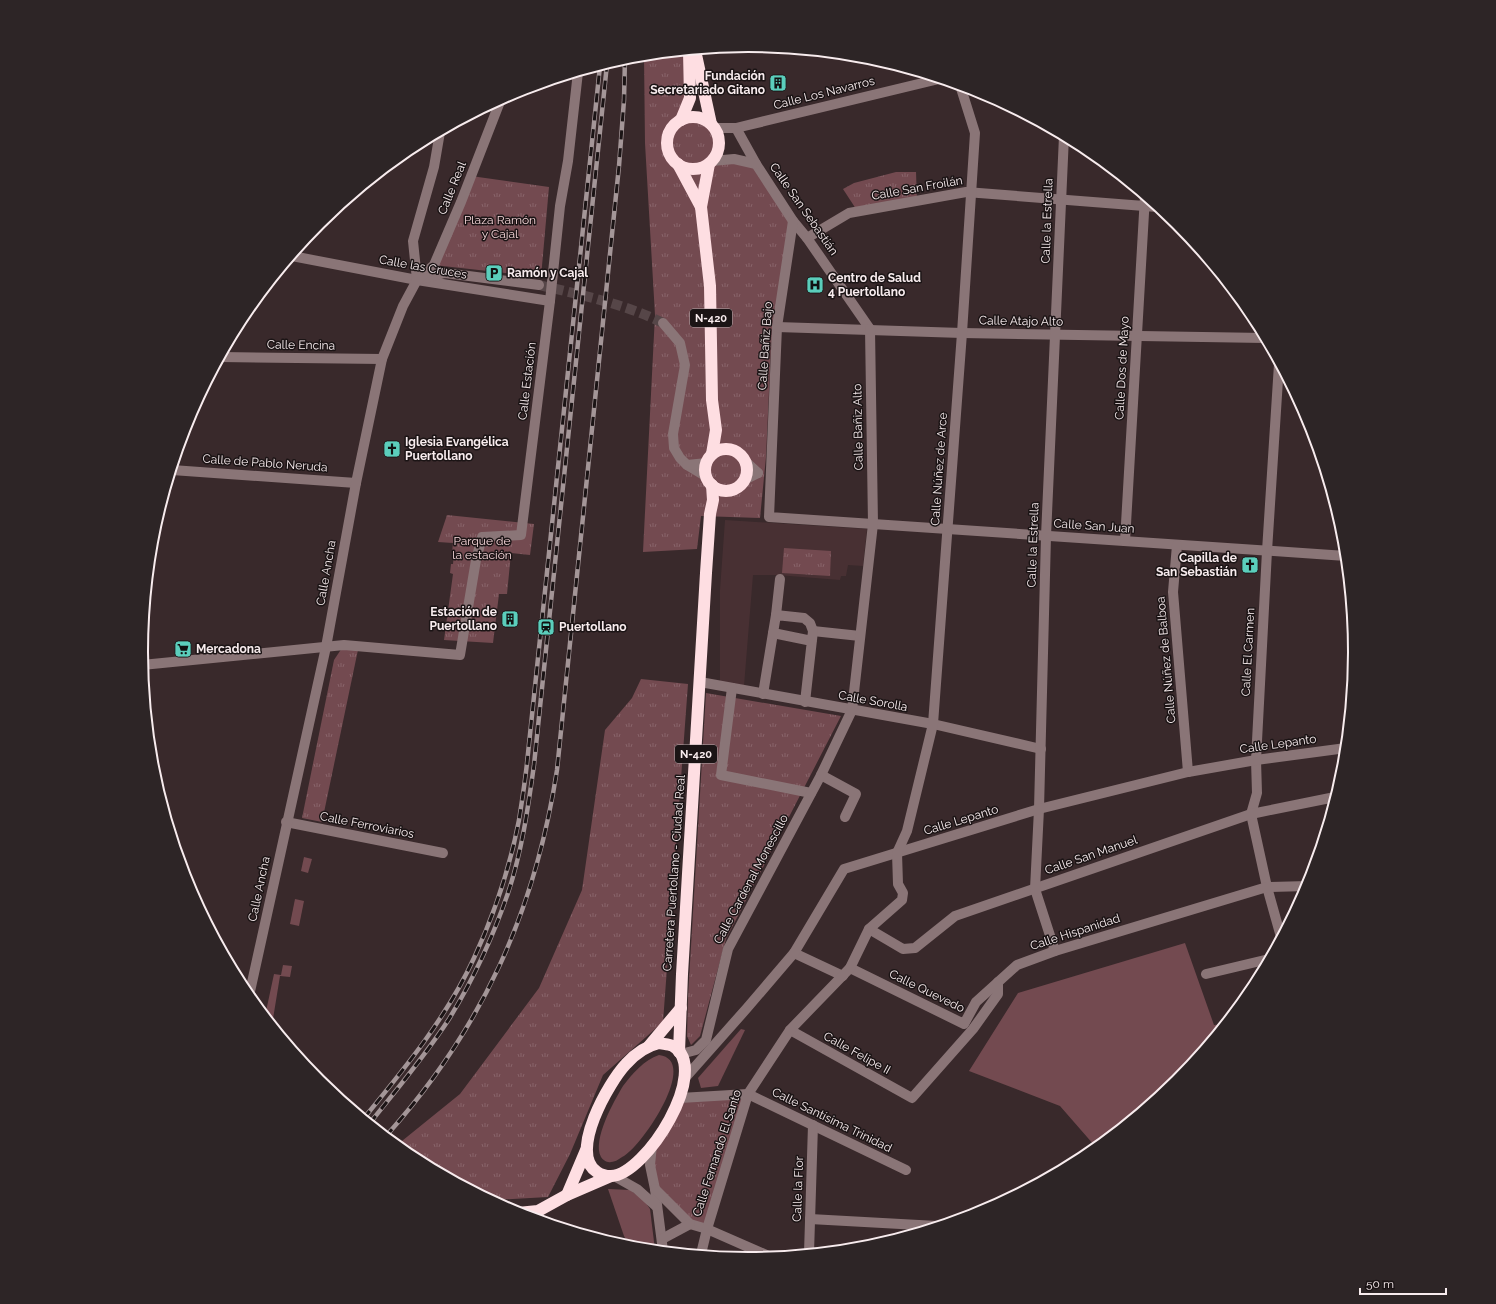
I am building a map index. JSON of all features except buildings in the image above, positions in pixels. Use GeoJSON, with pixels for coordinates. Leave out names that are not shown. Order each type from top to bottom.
{"type":"FeatureCollection","features":[{"type":"Feature","properties":{"kind":"highway","name":"N-420"},"geometry":{"type":"LineString","coordinates":[[696,54],[713,126],[718,136],[719,145],[717,154],[711,162],[701,207],[710,286],[712,400],[716,430],[710,458],[706,468],[709,481]]}},
{"type":"Feature","properties":{"kind":"highway","name":"N-420"},"geometry":{"type":"LineString","coordinates":[[689,55],[690,98],[681,120],[675,125],[668,138],[669,152],[678,164],[701,207]]}},
{"type":"Feature","properties":{"kind":"highway"},"geometry":{"type":"LineString","coordinates":[[681,120],[691,118],[702,119],[713,126]]}},
{"type":"Feature","properties":{"kind":"highway"},"geometry":{"type":"LineString","coordinates":[[678,164],[685,168],[694,169],[702,168],[711,162]]}},
{"type":"Feature","properties":{"kind":"highway"},"geometry":{"type":"LineString","coordinates":[[709,481],[720,490],[734,490],[740,486],[747,474],[746,462],[743,457],[733,450],[716,430]]}},
{"type":"Feature","properties":{"kind":"highway"},"geometry":{"type":"LineString","coordinates":[[710,458],[721,450],[733,450]]}},
{"type":"Feature","properties":{"kind":"highway","name":"Carretera Puertollano - Ciudad Real"},"geometry":{"type":"LineString","coordinates":[[685,1078],[685,1066],[680,1053],[681,1008],[709,528],[713,500],[709,481]]}},
{"type":"Feature","properties":{"kind":"highway"},"geometry":{"type":"LineString","coordinates":[[713,500],[727,491]]}},
{"type":"Feature","properties":{"kind":"highway"},"geometry":{"type":"LineString","coordinates":[[613,1176],[602,1176],[593,1169],[587,1161],[589,1131],[604,1095],[614,1078],[626,1063],[649,1046],[681,1008]]}},
{"type":"Feature","properties":{"kind":"highway"},"geometry":{"type":"LineString","coordinates":[[649,1046],[659,1043],[666,1044],[674,1046],[680,1053]]}},
{"type":"Feature","properties":{"kind":"highway"},"geometry":{"type":"LineString","coordinates":[[533,1212],[538,1211],[567,1195],[613,1176],[633,1165],[643,1157],[662,1134],[680,1098],[685,1078]]}},
{"type":"Feature","properties":{"kind":"highway"},"geometry":{"type":"LineString","coordinates":[[567,1195],[587,1149]]}},
{"type":"Feature","properties":{"kind":"street","name":"Calle Estación"},"geometry":{"type":"LineString","coordinates":[[326,647],[359,645],[460,655],[476,560],[482,537],[521,535],[550,301],[560,206],[568,161],[577,77]]}},
{"type":"Feature","properties":{"kind":"street","name":"Calle Los Navarros"},"geometry":{"type":"LineString","coordinates":[[713,126],[736,128],[931,81]]}},
{"type":"Feature","properties":{"kind":"street","name":"Calle Núñez de Arce"},"geometry":{"type":"LineString","coordinates":[[896,853],[907,831],[933,724],[962,333],[974,133],[962,92]]}},
{"type":"Feature","properties":{"kind":"street","name":"Calle Real"},"geometry":{"type":"LineString","coordinates":[[417,280],[434,265],[461,202],[498,107]]}},
{"type":"Feature","properties":{"kind":"street","name":"Calle San Sebastián"},"geometry":{"type":"LineString","coordinates":[[736,128],[756,164],[793,221],[807,238],[870,329]]}},
{"type":"Feature","properties":{"kind":"street"},"geometry":{"type":"LineString","coordinates":[[439,138],[434,167],[413,240],[417,280],[445,273],[539,285]]}},
{"type":"Feature","properties":{"kind":"street","name":"Calle la Estrella"},"geometry":{"type":"LineString","coordinates":[[1055,951],[1035,888],[1041,749],[1046,536],[1064,142]]}},
{"type":"Feature","properties":{"kind":"street","name":"Calle San Sebastián"},"geometry":{"type":"LineString","coordinates":[[711,162],[734,159],[756,164]]}},
{"type":"Feature","properties":{"kind":"street","name":"Calle San Froilán"},"geometry":{"type":"LineString","coordinates":[[807,238],[849,213],[966,192],[1061,200],[1144,201]]}},
{"type":"Feature","properties":{"kind":"street","name":"Calle Dos de Mayo"},"geometry":{"type":"LineString","coordinates":[[1125,541],[1145,202]]}},
{"type":"Feature","properties":{"kind":"street","name":"Calle Bañiz Bajo"},"geometry":{"type":"LineString","coordinates":[[769,517],[777,328],[793,221]]}},
{"type":"Feature","properties":{"kind":"street","name":"Calle las Cruces"},"geometry":{"type":"LineString","coordinates":[[296,257],[417,280],[550,301]]}},
{"type":"Feature","properties":{"kind":"street","name":"Calle Ancha"},"geometry":{"type":"LineString","coordinates":[[251,988],[286,822],[326,647],[356,483],[382,360],[403,306],[417,280]]}},
{"type":"Feature","properties":{"kind":"street"},"geometry":{"type":"LineString","coordinates":[[663,323],[680,343],[685,365],[673,434],[674,448],[680,458],[687,465],[709,481]]}},
{"type":"Feature","properties":{"kind":"street","name":"Calle Atajo Alto"},"geometry":{"type":"LineString","coordinates":[[777,328],[870,329],[1056,335],[1259,338]]}},
{"type":"Feature","properties":{"kind":"street","name":"Calle Bañiz Alto"},"geometry":{"type":"LineString","coordinates":[[870,329],[873,524]]}},
{"type":"Feature","properties":{"kind":"street","name":"Calle Encina"},"geometry":{"type":"LineString","coordinates":[[225,357],[382,360]]}},
{"type":"Feature","properties":{"kind":"street","name":"Calle El Carmen"},"geometry":{"type":"LineString","coordinates":[[1278,372],[1267,551],[1256,760],[1256,793],[1251,814],[1267,887],[1279,930]]}},
{"type":"Feature","properties":{"kind":"street"},"geometry":{"type":"LineString","coordinates":[[687,465],[710,458]]}},
{"type":"Feature","properties":{"kind":"street"},"geometry":{"type":"LineString","coordinates":[[746,462],[758,473]]}},
{"type":"Feature","properties":{"kind":"street","name":"Calle de Pablo Neruda"},"geometry":{"type":"LineString","coordinates":[[176,470],[356,483]]}},
{"type":"Feature","properties":{"kind":"street"},"geometry":{"type":"LineString","coordinates":[[744,480],[758,473],[771,474]]}},
{"type":"Feature","properties":{"kind":"street","name":"Calle San Juan"},"geometry":{"type":"LineString","coordinates":[[769,517],[1340,556]]}},
{"type":"Feature","properties":{"kind":"street","name":"Calle Cardenal Monescillo"},"geometry":{"type":"LineString","coordinates":[[680,1053],[696,1050],[706,1040],[728,949],[821,775],[852,710],[873,524]]}},
{"type":"Feature","properties":{"kind":"street","name":"Calle Núñez de Balboa"},"geometry":{"type":"LineString","coordinates":[[1177,545],[1173,592],[1188,772]]}},
{"type":"Feature","properties":{"kind":"street"},"geometry":{"type":"LineString","coordinates":[[763,694],[776,615],[780,579]]}},
{"type":"Feature","properties":{"kind":"street"},"geometry":{"type":"LineString","coordinates":[[776,615],[804,618],[810,622],[812,636],[805,702]]}},
{"type":"Feature","properties":{"kind":"street"},"geometry":{"type":"LineString","coordinates":[[773,633],[812,636],[860,636]]}},
{"type":"Feature","properties":{"kind":"street"},"geometry":{"type":"LineString","coordinates":[[148,664],[326,647]]}},
{"type":"Feature","properties":{"kind":"street","name":"Calle Sorolla"},"geometry":{"type":"LineString","coordinates":[[700,682],[933,724],[1041,749]]}},
{"type":"Feature","properties":{"kind":"street"},"geometry":{"type":"LineString","coordinates":[[732,688],[721,775],[811,793]]}},
{"type":"Feature","properties":{"kind":"street","name":"Calle Lepanto"},"geometry":{"type":"LineString","coordinates":[[685,1078],[748,1008],[794,953],[844,869],[1039,810],[1188,772],[1256,760],[1340,749]]}},
{"type":"Feature","properties":{"kind":"street"},"geometry":{"type":"LineString","coordinates":[[821,775],[858,790],[845,817]]}},
{"type":"Feature","properties":{"kind":"street","name":"Calle San Manuel"},"geometry":{"type":"LineString","coordinates":[[869,929],[903,949],[915,948],[955,916],[1251,814],[1330,798]]}},
{"type":"Feature","properties":{"kind":"street","name":"Calle Ferroviarios"},"geometry":{"type":"LineString","coordinates":[[286,822],[443,853]]}},
{"type":"Feature","properties":{"kind":"street","name":"Calle Fernando El Santo"},"geometry":{"type":"LineString","coordinates":[[702,1250],[706,1230],[748,1094],[790,1030],[850,968],[869,929],[902,900],[903,893],[898,884],[896,853]]}},
{"type":"Feature","properties":{"kind":"street","name":"Calle Hispanidad"},"geometry":{"type":"LineString","coordinates":[[998,982],[1017,965],[1055,951],[1267,887],[1300,886]]}},
{"type":"Feature","properties":{"kind":"street"},"geometry":{"type":"LineString","coordinates":[[794,953],[843,976]]}},
{"type":"Feature","properties":{"kind":"street"},"geometry":{"type":"LineString","coordinates":[[1206,974],[1263,961]]}},
{"type":"Feature","properties":{"kind":"street","name":"Calle Quevedo"},"geometry":{"type":"LineString","coordinates":[[850,968],[964,1024],[976,1002],[998,982]]}},
{"type":"Feature","properties":{"kind":"street","name":"Calle Felipe II"},"geometry":{"type":"LineString","coordinates":[[790,1030],[912,1098],[973,1029],[998,994],[998,982]]}},
{"type":"Feature","properties":{"kind":"street"},"geometry":{"type":"LineString","coordinates":[[680,1098],[748,1094]]}},
{"type":"Feature","properties":{"kind":"street","name":"Calle Santísima Trinidad"},"geometry":{"type":"LineString","coordinates":[[748,1094],[906,1170]]}},
{"type":"Feature","properties":{"kind":"street","name":"Calle la Flor"},"geometry":{"type":"LineString","coordinates":[[809,1249],[813,1125]]}},
{"type":"Feature","properties":{"kind":"street"},"geometry":{"type":"LineString","coordinates":[[652,1145],[650,1165],[663,1246]]}},
{"type":"Feature","properties":{"kind":"street"},"geometry":{"type":"LineString","coordinates":[[613,1176],[638,1189],[657,1207]]}},
{"type":"Feature","properties":{"kind":"street","name":"Calle Fernando El Santo"},"geometry":{"type":"LineString","coordinates":[[655,1190],[690,1224],[706,1230]]}},
{"type":"Feature","properties":{"kind":"street"},"geometry":{"type":"LineString","coordinates":[[810,1219],[924,1225]]}},
{"type":"Feature","properties":{"kind":"street","name":"Calle Fernando El Santo"},"geometry":{"type":"LineString","coordinates":[[662,1239],[690,1224]]}},
{"type":"Feature","properties":{"kind":"street"},"geometry":{"type":"LineString","coordinates":[[706,1230],[758,1252]]}},
{"type":"Feature","properties":{"kind":"shaded area"},"geometry":{"type":"Polygon","coordinates":[[[725,520],[867,529],[863,566],[848,565],[846,576],[841,576],[840,580],[777,575],[753,575],[744,686],[720,682],[720,590],[725,520]]]}},
{"type":"Feature","properties":{"kind":"green space"},"geometry":{"type":"Polygon","coordinates":[[[689,55],[682,120],[697,118],[705,120],[712,126],[718,136],[719,144],[718,150],[712,161],[756,164],[793,221],[771,346],[766,457],[760,518],[701,516],[697,549],[643,552],[655,315],[645,143],[644,62],[689,55]]]}},
{"type":"Feature","properties":{"kind":"green space"},"geometry":{"type":"Polygon","coordinates":[[[896,172],[916,172],[917,201],[858,212],[843,189],[854,183],[896,172]]]}},
{"type":"Feature","properties":{"kind":"green space","name":"Plaza Ramón y Cajal"},"geometry":{"type":"Polygon","coordinates":[[[471,176],[549,187],[541,277],[434,265],[471,176]]]}},
{"type":"Feature","properties":{"kind":"green space","name":"Parque de la estación"},"geometry":{"type":"Polygon","coordinates":[[[447,515],[534,524],[530,555],[511,553],[507,594],[499,594],[493,643],[444,640],[453,574],[450,573],[451,564],[453,564],[454,554],[452,553],[453,543],[438,542],[447,515]]]}},
{"type":"Feature","properties":{"kind":"green space"},"geometry":{"type":"Polygon","coordinates":[[[784,548],[831,551],[830,576],[782,573],[784,548]]]}},
{"type":"Feature","properties":{"kind":"green space"},"geometry":{"type":"Polygon","coordinates":[[[344,645],[359,645],[322,822],[302,818],[334,660],[344,645]]]}},
{"type":"Feature","properties":{"kind":"green space"},"geometry":{"type":"Polygon","coordinates":[[[641,679],[688,684],[663,1022],[603,1075],[570,1154],[548,1197],[504,1199],[448,1172],[402,1141],[460,1094],[539,988],[582,890],[605,730],[632,698],[641,679]]]}},
{"type":"Feature","properties":{"kind":"green space"},"geometry":{"type":"Polygon","coordinates":[[[706,693],[841,716],[726,939],[700,1036],[691,1045],[687,1036],[688,997],[706,693]]]}},
{"type":"Feature","properties":{"kind":"green space"},"geometry":{"type":"Polygon","coordinates":[[[304,857],[312,859],[308,873],[301,871],[304,857]]]}},
{"type":"Feature","properties":{"kind":"green space"},"geometry":{"type":"Polygon","coordinates":[[[295,899],[304,901],[299,926],[290,924],[295,899]]]}},
{"type":"Feature","properties":{"kind":"green space"},"geometry":{"type":"Polygon","coordinates":[[[1185,943],[1214,1025],[1218,1025],[1199,1048],[1144,1103],[1092,1143],[1060,1106],[969,1071],[1018,993],[1185,943]]]}},
{"type":"Feature","properties":{"kind":"green space"},"geometry":{"type":"Polygon","coordinates":[[[283,965],[292,966],[290,977],[280,976],[273,1018],[266,1009],[274,974],[281,975],[283,965]]]}},
{"type":"Feature","properties":{"kind":"green space"},"geometry":{"type":"Polygon","coordinates":[[[741,1029],[745,1030],[718,1086],[701,1088],[698,1078],[741,1029]]]}},
{"type":"Feature","properties":{"kind":"green space"},"geometry":{"type":"Polygon","coordinates":[[[659,1055],[670,1060],[674,1071],[671,1086],[664,1103],[654,1121],[633,1149],[616,1161],[605,1161],[601,1157],[599,1141],[605,1121],[614,1101],[634,1072],[648,1060],[659,1055]]]}},
{"type":"Feature","properties":{"kind":"green space"},"geometry":{"type":"Polygon","coordinates":[[[748,1094],[707,1229],[690,1224],[655,1189],[652,1145],[680,1098],[748,1094]]]}},
{"type":"Feature","properties":{"kind":"green space"},"geometry":{"type":"Polygon","coordinates":[[[608,1189],[630,1190],[644,1200],[650,1209],[654,1244],[626,1239],[608,1189]]]}},
{"type":"Feature","properties":{"kind":"tunnel"},"geometry":{"type":"LineString","coordinates":[[539,285],[618,305],[634,310],[663,323]]}},
{"type":"Feature","properties":{"kind":"railway"},"geometry":{"type":"LineString","coordinates":[[389,1132],[420,1095],[450,1054],[476,1011],[499,966],[519,920],[534,872],[547,822],[557,770],[619,166],[625,65]]}},
{"type":"Feature","properties":{"kind":"railway"},"geometry":{"type":"LineString","coordinates":[[373,1120],[430,1046],[449,1019],[466,989],[482,958],[502,909],[513,877],[521,845],[534,765],[606,69]]}},
{"type":"Feature","properties":{"kind":"railway"},"geometry":{"type":"LineString","coordinates":[[367,1115],[424,1041],[451,1001],[463,980],[495,908],[515,838],[527,763],[600,71]]}},
{"type":"Feature","properties":{"kind":"place","name":"Fundación Secretariado Gitano"},"geometry":{"type":"Point","coordinates":[778,83]}},
{"type":"Feature","properties":{"kind":"place","name":"Ramón y Cajal"},"geometry":{"type":"Point","coordinates":[494,273]}},
{"type":"Feature","properties":{"kind":"place","name":"Centro de Salud 4 Puertollano"},"geometry":{"type":"Point","coordinates":[815,285]}},
{"type":"Feature","properties":{"kind":"place","name":"Iglesia Evangélica Puertollano"},"geometry":{"type":"Point","coordinates":[392,449]}},
{"type":"Feature","properties":{"kind":"place","name":"Capilla de San Sebastián"},"geometry":{"type":"Point","coordinates":[1250,565]}},
{"type":"Feature","properties":{"kind":"place","name":"Estación de Puertollano"},"geometry":{"type":"Point","coordinates":[510,619]}},
{"type":"Feature","properties":{"kind":"place","name":"Puertollano"},"geometry":{"type":"Point","coordinates":[546,627]}},
{"type":"Feature","properties":{"kind":"place","name":"Mercadona"},"geometry":{"type":"Point","coordinates":[183,649]}}]}
